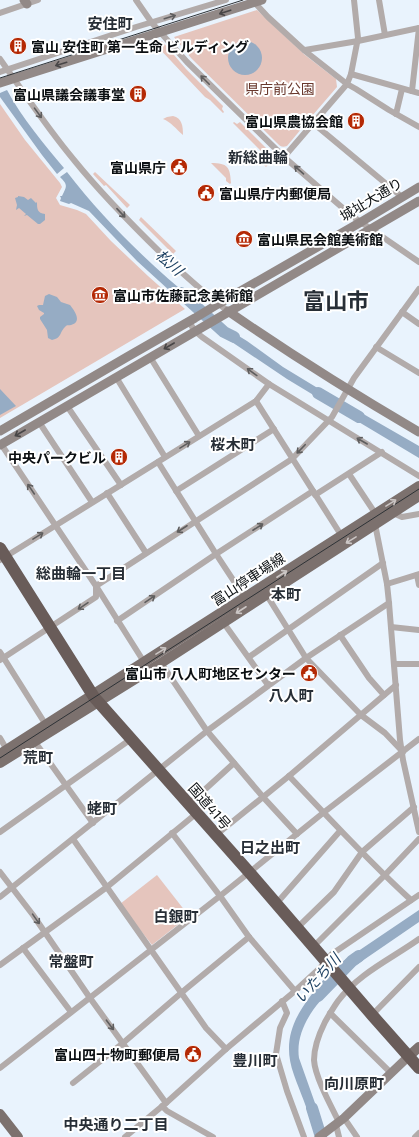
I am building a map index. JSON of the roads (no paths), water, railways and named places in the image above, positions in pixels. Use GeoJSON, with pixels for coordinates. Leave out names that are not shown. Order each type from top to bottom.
{"type":"FeatureCollection","features":[{"type":"Feature","properties":{"kind":"highway","name":"国道41号"},"geometry":{"type":"LineString","coordinates":[[2,555],[50,627],[95,699],[249,872],[419,1068]]}},
{"type":"Feature","properties":{"kind":"main road","name":"富山停車場線"},"geometry":{"type":"LineString","coordinates":[[95,699],[144,662],[419,486]]}},
{"type":"Feature","properties":{"kind":"main road","name":"富山停車場線"},"geometry":{"type":"LineString","coordinates":[[95,699],[161,663],[419,496]]}},
{"type":"Feature","properties":{"kind":"main road"},"geometry":{"type":"LineString","coordinates":[[3,752],[46,725],[95,699]]}},
{"type":"Feature","properties":{"kind":"main road"},"geometry":{"type":"LineString","coordinates":[[0,763],[35,742],[95,699]]}},
{"type":"Feature","properties":{"kind":"main road"},"geometry":{"type":"LineString","coordinates":[[409,1056],[419,1047]]}},
{"type":"Feature","properties":{"kind":"main road"},"geometry":{"type":"LineString","coordinates":[[0,1114],[18,1137]]}},
{"type":"Feature","properties":{"kind":"street"},"geometry":{"type":"LineString","coordinates":[[0,13],[26,2],[38,0]]}},
{"type":"Feature","properties":{"kind":"street"},"geometry":{"type":"LineString","coordinates":[[136,0],[152,23],[162,32],[187,62],[284,157],[352,216],[419,262]]}},
{"type":"Feature","properties":{"kind":"street"},"geometry":{"type":"LineString","coordinates":[[0,72],[226,0]]}},
{"type":"Feature","properties":{"kind":"street"},"geometry":{"type":"LineString","coordinates":[[284,157],[347,84],[358,41],[354,0]]}},
{"type":"Feature","properties":{"kind":"street"},"geometry":{"type":"LineString","coordinates":[[379,0],[385,35]]}},
{"type":"Feature","properties":{"kind":"street"},"geometry":{"type":"LineString","coordinates":[[2,82],[110,49],[256,1],[268,17],[305,50],[347,84],[419,127]]}},
{"type":"Feature","properties":{"kind":"street"},"geometry":{"type":"LineString","coordinates":[[305,50],[358,41],[419,28],[412,91]]}},
{"type":"Feature","properties":{"kind":"street"},"geometry":{"type":"LineString","coordinates":[[0,59],[74,160],[111,202],[215,305],[346,392],[419,432]]}},
{"type":"Feature","properties":{"kind":"street"},"geometry":{"type":"LineString","coordinates":[[350,74],[419,93]]}},
{"type":"Feature","properties":{"kind":"street"},"geometry":{"type":"LineString","coordinates":[[396,114],[402,89]]}},
{"type":"Feature","properties":{"kind":"street"},"geometry":{"type":"LineString","coordinates":[[313,123],[402,197]]}},
{"type":"Feature","properties":{"kind":"street","name":"城址大通り"},"geometry":{"type":"LineString","coordinates":[[0,431],[419,187]]}},
{"type":"Feature","properties":{"kind":"street","name":"城址大通り"},"geometry":{"type":"LineString","coordinates":[[1,445],[370,228],[419,201]]}},
{"type":"Feature","properties":{"kind":"street"},"geometry":{"type":"LineString","coordinates":[[96,586],[292,459],[334,415],[354,378],[419,289]]}},
{"type":"Feature","properties":{"kind":"street"},"geometry":{"type":"LineString","coordinates":[[402,312],[419,324]]}},
{"type":"Feature","properties":{"kind":"street"},"geometry":{"type":"LineString","coordinates":[[192,320],[199,329],[268,384],[382,452],[419,476]]}},
{"type":"Feature","properties":{"kind":"street"},"geometry":{"type":"LineString","coordinates":[[376,347],[419,373]]}},
{"type":"Feature","properties":{"kind":"street"},"geometry":{"type":"LineString","coordinates":[[150,357],[199,436]]}},
{"type":"Feature","properties":{"kind":"street"},"geometry":{"type":"LineString","coordinates":[[116,377],[165,457]]}},
{"type":"Feature","properties":{"kind":"street"},"geometry":{"type":"LineString","coordinates":[[2,555],[55,526],[256,401],[268,384]]}},
{"type":"Feature","properties":{"kind":"street"},"geometry":{"type":"LineString","coordinates":[[256,401],[341,535]]}},
{"type":"Feature","properties":{"kind":"street"},"geometry":{"type":"LineString","coordinates":[[67,406],[121,485]]}},
{"type":"Feature","properties":{"kind":"street"},"geometry":{"type":"LineString","coordinates":[[39,422],[92,502]]}},
{"type":"Feature","properties":{"kind":"street"},"geometry":{"type":"LineString","coordinates":[[176,491],[274,429]]}},
{"type":"Feature","properties":{"kind":"street"},"geometry":{"type":"LineString","coordinates":[[1,445],[96,586],[144,662]]}},
{"type":"Feature","properties":{"kind":"street"},"geometry":{"type":"LineString","coordinates":[[118,621],[216,554],[314,493],[349,474],[382,452]]}},
{"type":"Feature","properties":{"kind":"street"},"geometry":{"type":"LineString","coordinates":[[158,462],[245,598]]}},
{"type":"Feature","properties":{"kind":"street"},"geometry":{"type":"LineString","coordinates":[[349,474],[375,514]]}},
{"type":"Feature","properties":{"kind":"street"},"geometry":{"type":"LineString","coordinates":[[107,493],[146,553]]}},
{"type":"Feature","properties":{"kind":"street"},"geometry":{"type":"LineString","coordinates":[[393,513],[402,517],[419,514]]}},
{"type":"Feature","properties":{"kind":"street"},"geometry":{"type":"LineString","coordinates":[[376,524],[387,584],[400,740],[419,832]]}},
{"type":"Feature","properties":{"kind":"street"},"geometry":{"type":"LineString","coordinates":[[249,657],[383,563]]}},
{"type":"Feature","properties":{"kind":"street"},"geometry":{"type":"LineString","coordinates":[[387,584],[418,575],[419,585]]}},
{"type":"Feature","properties":{"kind":"street"},"geometry":{"type":"LineString","coordinates":[[46,725],[1,656],[50,627],[96,597],[96,586]]}},
{"type":"Feature","properties":{"kind":"street"},"geometry":{"type":"LineString","coordinates":[[266,594],[306,658],[361,715],[385,734],[403,752]]}},
{"type":"Feature","properties":{"kind":"street"},"geometry":{"type":"LineString","coordinates":[[0,897],[207,731],[306,658],[389,603]]}},
{"type":"Feature","properties":{"kind":"street"},"geometry":{"type":"LineString","coordinates":[[223,622],[268,685]]}},
{"type":"Feature","properties":{"kind":"street"},"geometry":{"type":"LineString","coordinates":[[391,627],[419,630]]}},
{"type":"Feature","properties":{"kind":"street"},"geometry":{"type":"LineString","coordinates":[[340,635],[369,678],[384,695]]}},
{"type":"Feature","properties":{"kind":"street"},"geometry":{"type":"LineString","coordinates":[[161,663],[207,731],[263,797],[297,834]]}},
{"type":"Feature","properties":{"kind":"street"},"geometry":{"type":"LineString","coordinates":[[394,664],[419,664]]}},
{"type":"Feature","properties":{"kind":"street"},"geometry":{"type":"LineString","coordinates":[[216,835],[289,776],[396,685]]}},
{"type":"Feature","properties":{"kind":"street"},"geometry":{"type":"LineString","coordinates":[[0,738],[3,752]]}},
{"type":"Feature","properties":{"kind":"street"},"geometry":{"type":"LineString","coordinates":[[0,832],[131,739]]}},
{"type":"Feature","properties":{"kind":"street"},"geometry":{"type":"LineString","coordinates":[[0,1068],[419,739]]}},
{"type":"Feature","properties":{"kind":"street"},"geometry":{"type":"LineString","coordinates":[[35,742],[92,823]]}},
{"type":"Feature","properties":{"kind":"street"},"geometry":{"type":"LineString","coordinates":[[0,965],[107,887],[172,833],[234,763]]}},
{"type":"Feature","properties":{"kind":"street"},"geometry":{"type":"LineString","coordinates":[[289,776],[384,876],[411,900]]}},
{"type":"Feature","properties":{"kind":"street"},"geometry":{"type":"LineString","coordinates":[[297,928],[334,892],[362,852],[414,807]]}},
{"type":"Feature","properties":{"kind":"street"},"geometry":{"type":"LineString","coordinates":[[276,904],[340,831]]}},
{"type":"Feature","properties":{"kind":"street"},"geometry":{"type":"LineString","coordinates":[[172,833],[250,937],[296,990]]}},
{"type":"Feature","properties":{"kind":"street"},"geometry":{"type":"LineString","coordinates":[[73,839],[206,1028],[226,1049]]}},
{"type":"Feature","properties":{"kind":"street"},"geometry":{"type":"LineString","coordinates":[[313,947],[419,839]]}},
{"type":"Feature","properties":{"kind":"street"},"geometry":{"type":"LineString","coordinates":[[0,872],[45,932],[90,998],[124,1043],[164,1104],[167,1111],[213,1137]]}},
{"type":"Feature","properties":{"kind":"street"},"geometry":{"type":"LineString","coordinates":[[125,1137],[296,990],[320,968],[332,954],[419,895]]}},
{"type":"Feature","properties":{"kind":"street"},"geometry":{"type":"LineString","coordinates":[[73,1083],[124,1043],[181,993],[250,937]]}},
{"type":"Feature","properties":{"kind":"street"},"geometry":{"type":"LineString","coordinates":[[339,1137],[337,1123],[317,1074],[314,1060],[320,1033],[336,1003],[348,987],[419,939]]}},
{"type":"Feature","properties":{"kind":"street"},"geometry":{"type":"LineString","coordinates":[[23,948],[71,1012]]}},
{"type":"Feature","properties":{"kind":"street"},"geometry":{"type":"LineString","coordinates":[[372,1015],[419,967]]}},
{"type":"Feature","properties":{"kind":"street"},"geometry":{"type":"LineString","coordinates":[[282,1001],[287,1013],[280,1028],[276,1054],[287,1091],[304,1137]]}},
{"type":"Feature","properties":{"kind":"street"},"geometry":{"type":"LineString","coordinates":[[330,1013],[391,1074]]}},
{"type":"Feature","properties":{"kind":"street"},"geometry":{"type":"LineString","coordinates":[[319,1137],[337,1123],[409,1056]]}},
{"type":"Feature","properties":{"kind":"street"},"geometry":{"type":"LineString","coordinates":[[337,1123],[357,1137]]}},
{"type":"Feature","properties":{"kind":"street"},"geometry":{"type":"LineString","coordinates":[[415,1137],[419,1133]]}},
{"type":"Feature","properties":{"kind":"water"},"geometry":{"type":"Polygon","coordinates":[[[242,41],[248,41],[257,46],[261,52],[261,64],[257,70],[248,75],[242,75],[233,70],[228,61],[228,55],[233,46],[242,41]]]}},
{"type":"Feature","properties":{"kind":"water"},"geometry":{"type":"Polygon","coordinates":[[[7,90],[26,121],[64,168],[57,174],[0,97],[0,93],[7,90]]]}},
{"type":"Feature","properties":{"kind":"water","name":"松川"},"geometry":{"type":"Polygon","coordinates":[[[67,172],[96,207],[128,241],[144,257],[196,302],[190,305],[180,297],[177,299],[177,295],[170,291],[137,261],[89,211],[71,203],[69,204],[60,201],[60,196],[62,196],[66,186],[60,177],[67,172]]]}},
{"type":"Feature","properties":{"kind":"water"},"geometry":{"type":"Polygon","coordinates":[[[18,196],[24,197],[28,200],[31,198],[36,203],[37,202],[37,207],[40,213],[45,214],[45,220],[38,224],[27,215],[24,216],[26,214],[19,208],[16,210],[17,205],[15,198],[18,196]]]}},
{"type":"Feature","properties":{"kind":"water"},"geometry":{"type":"Polygon","coordinates":[[[49,294],[57,297],[61,302],[70,305],[77,319],[75,323],[63,329],[59,337],[52,340],[48,338],[47,330],[40,319],[44,313],[39,310],[37,306],[43,305],[45,296],[49,294]]]}},
{"type":"Feature","properties":{"kind":"water"},"geometry":{"type":"Polygon","coordinates":[[[224,327],[247,341],[283,367],[334,398],[330,405],[287,379],[217,332],[224,327]]]}},
{"type":"Feature","properties":{"kind":"water"},"geometry":{"type":"Polygon","coordinates":[[[0,389],[16,406],[0,415],[0,389]]]}},
{"type":"Feature","properties":{"kind":"water"},"geometry":{"type":"Polygon","coordinates":[[[346,404],[419,446],[419,458],[342,412],[345,409],[346,404]]]}},
{"type":"Feature","properties":{"kind":"water","name":"いたち川"},"geometry":{"type":"Polygon","coordinates":[[[419,910],[419,922],[349,970],[347,965],[342,962],[419,910]]]}},
{"type":"Feature","properties":{"kind":"water","name":"いたち川"},"geometry":{"type":"Polygon","coordinates":[[[325,978],[328,982],[327,983],[333,988],[319,1002],[307,1019],[300,1038],[299,1048],[299,1058],[321,1120],[312,1126],[294,1075],[290,1060],[289,1047],[294,1022],[300,1011],[325,978]]]}},
{"type":"Feature","properties":{"kind":"waterway","name":"松川"},"geometry":{"type":"LineString","coordinates":[[181,293],[224,332],[234,337]]}},
{"type":"Feature","properties":{"kind":"waterway","name":"松川"},"geometry":{"type":"LineString","coordinates":[[318,393],[359,417]]}},
{"type":"Feature","properties":{"kind":"waterway","name":"いたち川"},"geometry":{"type":"LineString","coordinates":[[318,996],[352,961],[359,956]]}},
{"type":"Feature","properties":{"kind":"waterway","name":"いたち川"},"geometry":{"type":"LineString","coordinates":[[312,1108],[321,1137]]}},
{"type":"Feature","properties":{"kind":"tram line"},"geometry":{"type":"LineString","coordinates":[[0,78],[243,0]]}},
{"type":"Feature","properties":{"kind":"tram line"},"geometry":{"type":"LineString","coordinates":[[0,758],[419,489]]}},
{"type":"Feature","properties":{"kind":"place","name":"富山 安住町 第一生命 ビルディング"},"geometry":{"type":"Point","coordinates":[18,46]}},
{"type":"Feature","properties":{"kind":"place","name":"富山県議会議事堂"},"geometry":{"type":"Point","coordinates":[138,94]}},
{"type":"Feature","properties":{"kind":"place","name":"富山県農協会館"},"geometry":{"type":"Point","coordinates":[356,121]}},
{"type":"Feature","properties":{"kind":"place","name":"富山県庁"},"geometry":{"type":"Point","coordinates":[179,167]}},
{"type":"Feature","properties":{"kind":"place","name":"富山県庁内郵便局"},"geometry":{"type":"Point","coordinates":[206,193]}},
{"type":"Feature","properties":{"kind":"place","name":"富山県民会館美術館"},"geometry":{"type":"Point","coordinates":[244,239]}},
{"type":"Feature","properties":{"kind":"place","name":"富山市佐藤記念美術館"},"geometry":{"type":"Point","coordinates":[100,295]}},
{"type":"Feature","properties":{"kind":"place","name":"中央パークビル"},"geometry":{"type":"Point","coordinates":[119,457]}},
{"type":"Feature","properties":{"kind":"place","name":"富山市 八人町地区センター"},"geometry":{"type":"Point","coordinates":[309,673]}},
{"type":"Feature","properties":{"kind":"place","name":"富山四十物町郵便局"},"geometry":{"type":"Point","coordinates":[193,1054]}},
{"type":"Feature","properties":{"kind":"district","name":"安住町"},"geometry":{"type":"Point","coordinates":[110,23]}},
{"type":"Feature","properties":{"kind":"district","name":"新総曲輪"},"geometry":{"type":"Point","coordinates":[258,157]}},
{"type":"Feature","properties":{"kind":"district","name":"富山市"},"geometry":{"type":"Point","coordinates":[336,300]}},
{"type":"Feature","properties":{"kind":"district","name":"桜木町"},"geometry":{"type":"Point","coordinates":[233,444]}},
{"type":"Feature","properties":{"kind":"district","name":"総曲輪一丁目"},"geometry":{"type":"Point","coordinates":[81,573]}},
{"type":"Feature","properties":{"kind":"district","name":"本町"},"geometry":{"type":"Point","coordinates":[286,594]}},
{"type":"Feature","properties":{"kind":"district","name":"八人町"},"geometry":{"type":"Point","coordinates":[291,695]}},
{"type":"Feature","properties":{"kind":"district","name":"荒町"},"geometry":{"type":"Point","coordinates":[38,757]}},
{"type":"Feature","properties":{"kind":"district","name":"蛯町"},"geometry":{"type":"Point","coordinates":[102,808]}},
{"type":"Feature","properties":{"kind":"district","name":"日之出町"},"geometry":{"type":"Point","coordinates":[270,847]}},
{"type":"Feature","properties":{"kind":"district","name":"白銀町"},"geometry":{"type":"Point","coordinates":[176,916]}},
{"type":"Feature","properties":{"kind":"district","name":"常盤町"},"geometry":{"type":"Point","coordinates":[71,961]}},
{"type":"Feature","properties":{"kind":"district","name":"豊川町"},"geometry":{"type":"Point","coordinates":[255,1060]}},
{"type":"Feature","properties":{"kind":"district","name":"向川原町"},"geometry":{"type":"Point","coordinates":[354,1083]}},
{"type":"Feature","properties":{"kind":"district","name":"中央通り二丁目"},"geometry":{"type":"Point","coordinates":[116,1124]}},
{"type":"Feature","properties":{"kind":"park label","name":"県庁前公園"},"geometry":{"type":"Point","coordinates":[280,88]}}]}
